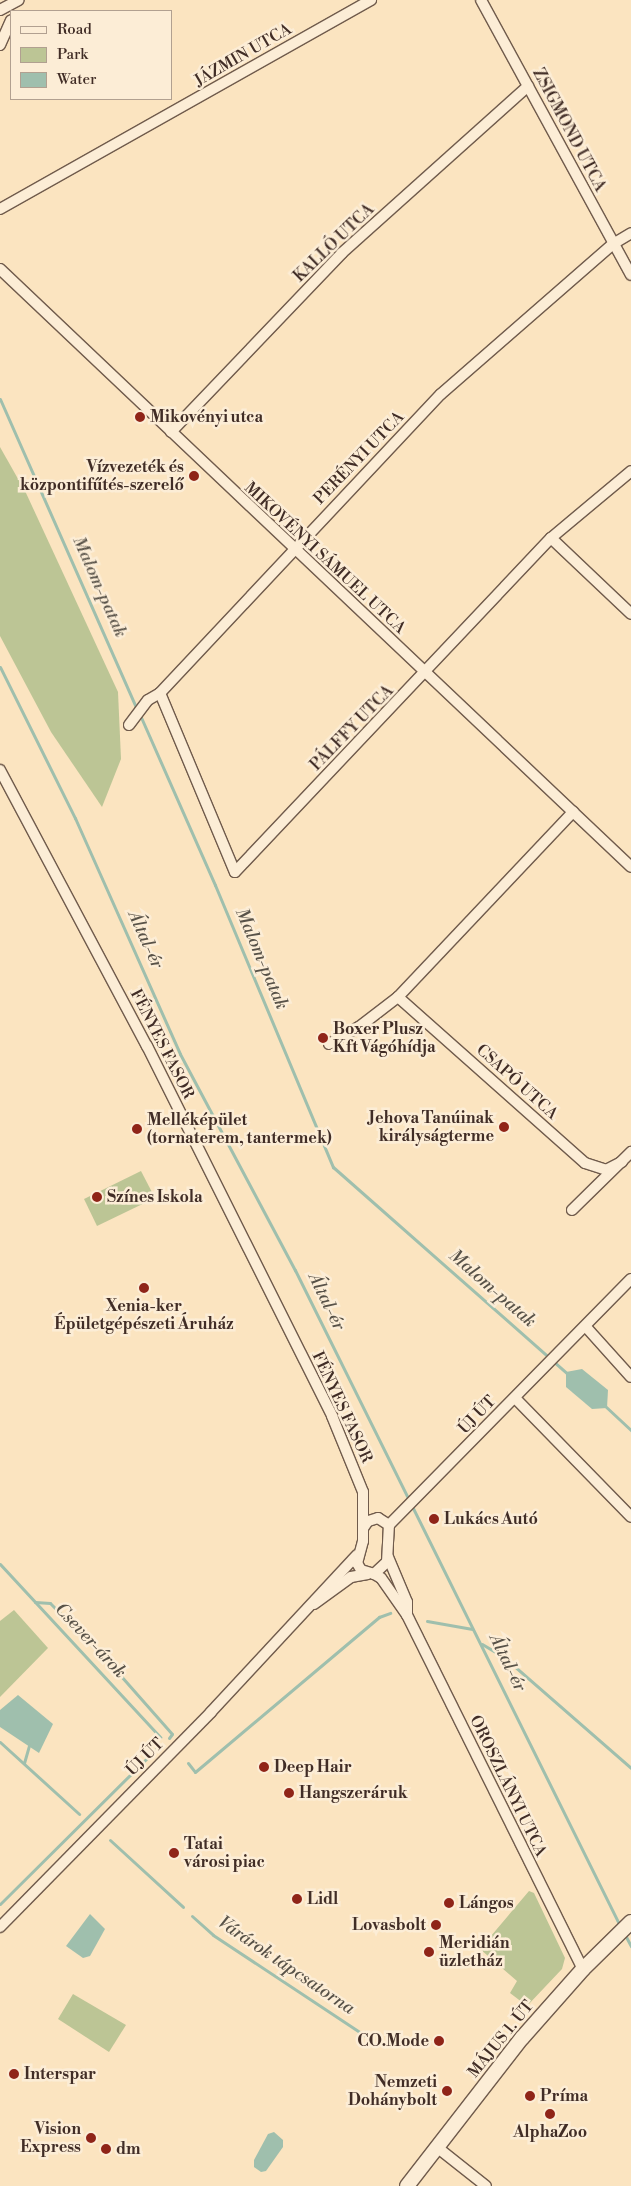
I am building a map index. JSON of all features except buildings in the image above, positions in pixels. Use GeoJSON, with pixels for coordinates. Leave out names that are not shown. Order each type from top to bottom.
{"type":"FeatureCollection","features":[{"type":"Feature","properties":{"kind":"main road","name":"MÁJUS 1. ÚT"},"geometry":{"type":"LineString","coordinates":[[407,2186],[522,2038],[582,1969],[631,1922]]}},
{"type":"Feature","properties":{"kind":"street"},"geometry":{"type":"LineString","coordinates":[[0,10],[19,0]]}},
{"type":"Feature","properties":{"kind":"street","name":"JÁZMIN UTCA"},"geometry":{"type":"LineString","coordinates":[[0,208],[371,0]]}},
{"type":"Feature","properties":{"kind":"street","name":"ZSIGMOND UTCA"},"geometry":{"type":"LineString","coordinates":[[481,0],[631,275]]}},
{"type":"Feature","properties":{"kind":"street"},"geometry":{"type":"LineString","coordinates":[[0,45],[10,22]]}},
{"type":"Feature","properties":{"kind":"street","name":"KALLÓ UTCA"},"geometry":{"type":"LineString","coordinates":[[171,432],[342,253],[528,86]]}},
{"type":"Feature","properties":{"kind":"street","name":"PERÉNYI UTCA"},"geometry":{"type":"LineString","coordinates":[[129,725],[148,700],[160,693],[293,549],[441,394],[613,244],[631,233]]}},
{"type":"Feature","properties":{"kind":"street","name":"MIKOVÉNYI SÁMUEL UTCA"},"geometry":{"type":"LineString","coordinates":[[0,269],[293,549],[631,867]]}},
{"type":"Feature","properties":{"kind":"street","name":"PÁLFFY UTCA"},"geometry":{"type":"LineString","coordinates":[[160,693],[234,872],[426,673],[551,538],[631,472]]}},
{"type":"Feature","properties":{"kind":"street"},"geometry":{"type":"LineString","coordinates":[[551,538],[631,614]]}},
{"type":"Feature","properties":{"kind":"street","name":"FÉNYES FASOR"},"geometry":{"type":"LineString","coordinates":[[0,770],[147,1046],[332,1416],[359,1477],[364,1499],[364,1527],[357,1555]]}},
{"type":"Feature","properties":{"kind":"street"},"geometry":{"type":"LineString","coordinates":[[329,1044],[359,1027],[398,998],[573,812]]}},
{"type":"Feature","properties":{"kind":"street","name":"CSAPÓ UTCA"},"geometry":{"type":"LineString","coordinates":[[398,998],[585,1164],[606,1170],[622,1162]]}},
{"type":"Feature","properties":{"kind":"street"},"geometry":{"type":"LineString","coordinates":[[572,1210],[631,1152]]}},
{"type":"Feature","properties":{"kind":"street","name":"ÚJ ÚT"},"geometry":{"type":"LineString","coordinates":[[389,1525],[554,1357],[586,1327],[631,1279]]}},
{"type":"Feature","properties":{"kind":"street"},"geometry":{"type":"LineString","coordinates":[[586,1327],[631,1377]]}},
{"type":"Feature","properties":{"kind":"street"},"geometry":{"type":"LineString","coordinates":[[515,1398],[631,1517]]}},
{"type":"Feature","properties":{"kind":"street","name":"FÉNYES FASOR"},"geometry":{"type":"LineString","coordinates":[[364,1499],[378,1518]]}},
{"type":"Feature","properties":{"kind":"street"},"geometry":{"type":"LineString","coordinates":[[364,1527],[368,1521],[378,1518],[389,1525],[388,1558],[385,1568],[371,1574]]}},
{"type":"Feature","properties":{"kind":"street","name":"ÚJ ÚT"},"geometry":{"type":"LineString","coordinates":[[0,1927],[311,1606],[357,1555]]}},
{"type":"Feature","properties":{"kind":"street","name":"OROSZLÁNYI UTCA"},"geometry":{"type":"LineString","coordinates":[[357,1555],[359,1567],[381,1578],[407,1615],[582,1969]]}},
{"type":"Feature","properties":{"kind":"street","name":"OROSZLÁNYI UTCA"},"geometry":{"type":"LineString","coordinates":[[388,1558],[407,1602],[407,1615]]}},
{"type":"Feature","properties":{"kind":"street","name":"ÚJ ÚT"},"geometry":{"type":"LineString","coordinates":[[311,1606],[351,1577],[371,1574]]}},
{"type":"Feature","properties":{"kind":"street"},"geometry":{"type":"LineString","coordinates":[[438,2148],[486,2186]]}},
{"type":"Feature","properties":{"kind":"green space"},"geometry":{"type":"Polygon","coordinates":[[[0,447],[26,493],[118,692],[121,759],[102,807],[51,732],[0,636],[0,447]]]}},
{"type":"Feature","properties":{"kind":"green space"},"geometry":{"type":"Polygon","coordinates":[[[141,1171],[155,1198],[97,1226],[84,1199],[141,1171]]]}},
{"type":"Feature","properties":{"kind":"green space"},"geometry":{"type":"Polygon","coordinates":[[[14,1610],[48,1648],[0,1697],[0,1621],[14,1610]]]}},
{"type":"Feature","properties":{"kind":"green space"},"geometry":{"type":"Polygon","coordinates":[[[529,1891],[534,1893],[565,1958],[562,1969],[527,2006],[510,1993],[517,1981],[480,1949],[529,1891]]]}},
{"type":"Feature","properties":{"kind":"green space"},"geometry":{"type":"Polygon","coordinates":[[[73,1994],[126,2025],[109,2052],[58,2019],[73,1994]]]}},
{"type":"Feature","properties":{"kind":"water"},"geometry":{"type":"Polygon","coordinates":[[[582,1369],[608,1390],[607,1408],[592,1409],[566,1387],[566,1372],[582,1369]]]}},
{"type":"Feature","properties":{"kind":"water"},"geometry":{"type":"Polygon","coordinates":[[[18,1695],[53,1724],[39,1753],[0,1727],[0,1710],[18,1695]]]}},
{"type":"Feature","properties":{"kind":"water"},"geometry":{"type":"Polygon","coordinates":[[[90,1914],[105,1929],[90,1956],[83,1958],[66,1946],[90,1914]]]}},
{"type":"Feature","properties":{"kind":"water"},"geometry":{"type":"Polygon","coordinates":[[[274,2132],[283,2140],[283,2147],[266,2171],[261,2172],[254,2167],[254,2160],[268,2134],[274,2132]]]}},
{"type":"Feature","properties":{"kind":"waterway","name":"Malom-patak"},"geometry":{"type":"LineString","coordinates":[[0,399],[137,709]]}},
{"type":"Feature","properties":{"kind":"waterway","name":"Által-ér"},"geometry":{"type":"LineString","coordinates":[[0,667],[75,818],[180,1054],[295,1270],[620,1926]]}},
{"type":"Feature","properties":{"kind":"waterway","name":"Malom-patak"},"geometry":{"type":"LineString","coordinates":[[140,715],[215,885],[333,1167],[569,1375]]}},
{"type":"Feature","properties":{"kind":"waterway","name":"Malom-patak"},"geometry":{"type":"LineString","coordinates":[[604,1405],[631,1430]]}},
{"type":"Feature","properties":{"kind":"waterway","name":"Csever-árok"},"geometry":{"type":"LineString","coordinates":[[0,1564],[160,1737]]}},
{"type":"Feature","properties":{"kind":"waterway"},"geometry":{"type":"LineString","coordinates":[[35,1602],[50,1603],[113,1667],[172,1734],[169,1738]]}},
{"type":"Feature","properties":{"kind":"waterway"},"geometry":{"type":"LineString","coordinates":[[188,1763],[195,1772],[379,1617],[390,1613]]}},
{"type":"Feature","properties":{"kind":"waterway"},"geometry":{"type":"LineString","coordinates":[[427,1621],[472,1629]]}},
{"type":"Feature","properties":{"kind":"waterway"},"geometry":{"type":"LineString","coordinates":[[482,1644],[505,1658],[631,1768]]}},
{"type":"Feature","properties":{"kind":"waterway","name":"Várárok tápcsatorna"},"geometry":{"type":"LineString","coordinates":[[0,1742],[79,1814]]}},
{"type":"Feature","properties":{"kind":"waterway"},"geometry":{"type":"LineString","coordinates":[[156,1749],[161,1745]]}},
{"type":"Feature","properties":{"kind":"waterway"},"geometry":{"type":"LineString","coordinates":[[24,1763],[29,1746]]}},
{"type":"Feature","properties":{"kind":"waterway"},"geometry":{"type":"LineString","coordinates":[[0,1904],[148,1757]]}},
{"type":"Feature","properties":{"kind":"waterway","name":"Várárok tápcsatorna"},"geometry":{"type":"LineString","coordinates":[[110,1840],[183,1907]]}},
{"type":"Feature","properties":{"kind":"waterway","name":"Várárok tápcsatorna"},"geometry":{"type":"LineString","coordinates":[[192,1916],[213,1935],[367,2037]]}},
{"type":"Feature","properties":{"kind":"waterway","name":"Által-ér"},"geometry":{"type":"LineString","coordinates":[[624,1933],[631,1946]]}},
{"type":"Feature","properties":{"kind":"place","name":"Mikovényi utca"},"geometry":{"type":"Point","coordinates":[140,417]}},
{"type":"Feature","properties":{"kind":"place","name":"Vízvezeték és központifűtés-szerelő"},"geometry":{"type":"Point","coordinates":[194,476]}},
{"type":"Feature","properties":{"kind":"place","name":"Boxer Plusz Kft Vágóhídja"},"geometry":{"type":"Point","coordinates":[323,1038]}},
{"type":"Feature","properties":{"kind":"place","name":"Jehova Tanúinak királyságterme"},"geometry":{"type":"Point","coordinates":[504,1127]}},
{"type":"Feature","properties":{"kind":"place","name":"Melléképület (tornaterem, tantermek)"},"geometry":{"type":"Point","coordinates":[137,1129]}},
{"type":"Feature","properties":{"kind":"place","name":"Színes Iskola"},"geometry":{"type":"Point","coordinates":[97,1197]}},
{"type":"Feature","properties":{"kind":"place","name":"Xenia-ker Épületgépészeti Áruház"},"geometry":{"type":"Point","coordinates":[144,1288]}},
{"type":"Feature","properties":{"kind":"place","name":"Lukács Autó"},"geometry":{"type":"Point","coordinates":[434,1519]}},
{"type":"Feature","properties":{"kind":"place","name":"Deep Hair"},"geometry":{"type":"Point","coordinates":[264,1767]}},
{"type":"Feature","properties":{"kind":"place","name":"Hangszeráruk"},"geometry":{"type":"Point","coordinates":[289,1793]}},
{"type":"Feature","properties":{"kind":"place","name":"Tatai városi piac"},"geometry":{"type":"Point","coordinates":[174,1853]}},
{"type":"Feature","properties":{"kind":"place","name":"Lidl"},"geometry":{"type":"Point","coordinates":[297,1899]}},
{"type":"Feature","properties":{"kind":"place","name":"Lángos"},"geometry":{"type":"Point","coordinates":[449,1903]}},
{"type":"Feature","properties":{"kind":"place","name":"Lovasbolt"},"geometry":{"type":"Point","coordinates":[436,1925]}},
{"type":"Feature","properties":{"kind":"place","name":"Meridián üzletház"},"geometry":{"type":"Point","coordinates":[429,1952]}},
{"type":"Feature","properties":{"kind":"place","name":"CO.Mode"},"geometry":{"type":"Point","coordinates":[439,2041]}},
{"type":"Feature","properties":{"kind":"place","name":"Interspar"},"geometry":{"type":"Point","coordinates":[14,2074]}},
{"type":"Feature","properties":{"kind":"place","name":"Nemzeti Dohánybolt"},"geometry":{"type":"Point","coordinates":[447,2091]}},
{"type":"Feature","properties":{"kind":"place","name":"Príma"},"geometry":{"type":"Point","coordinates":[530,2096]}},
{"type":"Feature","properties":{"kind":"place","name":"AlphaZoo"},"geometry":{"type":"Point","coordinates":[550,2114]}},
{"type":"Feature","properties":{"kind":"place","name":"Vision Express"},"geometry":{"type":"Point","coordinates":[91,2138]}},
{"type":"Feature","properties":{"kind":"place","name":"dm"},"geometry":{"type":"Point","coordinates":[106,2149]}}]}
